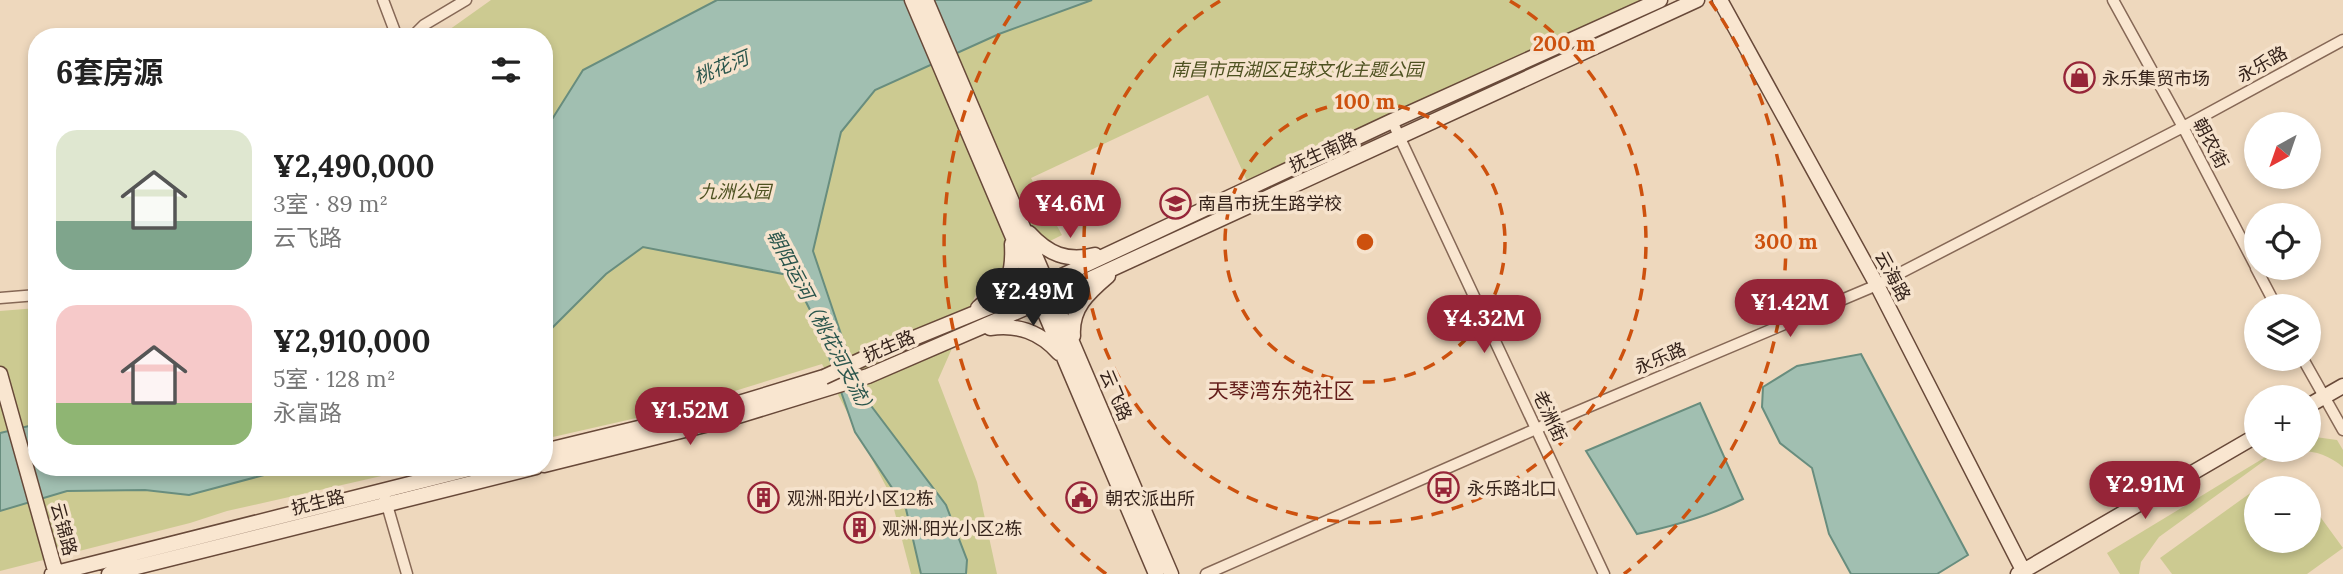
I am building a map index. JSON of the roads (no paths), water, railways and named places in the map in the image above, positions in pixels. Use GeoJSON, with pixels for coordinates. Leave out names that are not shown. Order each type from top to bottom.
{"type":"FeatureCollection","features":[{"type":"Feature","properties":{"kind":"main road","name":"云飞路"},"geometry":{"type":"LineString","coordinates":[[912,0],[941,69],[1018,231]]}},
{"type":"Feature","properties":{"kind":"main road","name":"云飞路"},"geometry":{"type":"LineString","coordinates":[[926,0],[957,71],[1044,292],[1065,359],[1156,574]]}},
{"type":"Feature","properties":{"kind":"main road","name":"抚生南路"},"geometry":{"type":"LineString","coordinates":[[1044,292],[1392,121],[1660,0]]}},
{"type":"Feature","properties":{"kind":"main road","name":"抚生南路"},"geometry":{"type":"LineString","coordinates":[[1119,257],[1401,137],[1697,0]]}},
{"type":"Feature","properties":{"kind":"main road","name":"云海路"},"geometry":{"type":"LineString","coordinates":[[1720,0],[1877,285],[2022,573]]}},
{"type":"Feature","properties":{"kind":"main road"},"geometry":{"type":"LineString","coordinates":[[968,316],[1005,284],[1011,275],[1018,231],[1064,257],[1119,257]]}},
{"type":"Feature","properties":{"kind":"main road"},"geometry":{"type":"LineString","coordinates":[[1074,345],[1072,325],[1077,307],[1119,257]]}},
{"type":"Feature","properties":{"kind":"main road","name":"云飞路"},"geometry":{"type":"LineString","coordinates":[[1044,292],[1074,345],[1171,574]]}},
{"type":"Feature","properties":{"kind":"main road","name":"抚生路"},"geometry":{"type":"LineString","coordinates":[[553,463],[725,420],[825,383],[865,358],[968,316],[1044,292]]}},
{"type":"Feature","properties":{"kind":"main road","name":"抚生路"},"geometry":{"type":"LineString","coordinates":[[553,449],[825,383],[868,376],[975,330],[1044,292]]}},
{"type":"Feature","properties":{"kind":"main road"},"geometry":{"type":"LineString","coordinates":[[975,330],[1009,327],[1035,333],[1052,344],[1065,359]]}},
{"type":"Feature","properties":{"kind":"main road","name":"云锦路"},"geometry":{"type":"LineString","coordinates":[[0,375],[28,470]]}},
{"type":"Feature","properties":{"kind":"main road"},"geometry":{"type":"LineString","coordinates":[[2323,397],[2343,386]]}},
{"type":"Feature","properties":{"kind":"main road"},"geometry":{"type":"LineString","coordinates":[[2022,573],[2244,443]]}},
{"type":"Feature","properties":{"kind":"main road","name":"云锦路"},"geometry":{"type":"LineString","coordinates":[[30,476],[55,574]]}},
{"type":"Feature","properties":{"kind":"main road","name":"抚生路"},"geometry":{"type":"LineString","coordinates":[[109,574],[385,498],[450,476]]}},
{"type":"Feature","properties":{"kind":"main road","name":"抚生路"},"geometry":{"type":"LineString","coordinates":[[55,574],[492,476]]}},
{"type":"Feature","properties":{"kind":"street"},"geometry":{"type":"LineString","coordinates":[[383,0],[394,28]]}},
{"type":"Feature","properties":{"kind":"street"},"geometry":{"type":"LineString","coordinates":[[422,28],[466,0]]}},
{"type":"Feature","properties":{"kind":"street","name":"朝农街"},"geometry":{"type":"LineString","coordinates":[[2113,0],[2244,244]]}},
{"type":"Feature","properties":{"kind":"street","name":"永乐路"},"geometry":{"type":"LineString","coordinates":[[1206,574],[1536,429],[1877,285],[2183,127],[2343,40]]}},
{"type":"Feature","properties":{"kind":"street","name":"老洲街"},"geometry":{"type":"LineString","coordinates":[[1392,121],[1604,574]]}},
{"type":"Feature","properties":{"kind":"street"},"geometry":{"type":"LineString","coordinates":[[0,298],[28,296]]}},
{"type":"Feature","properties":{"kind":"street"},"geometry":{"type":"LineString","coordinates":[[2309,371],[2343,430]]}},
{"type":"Feature","properties":{"kind":"street"},"geometry":{"type":"LineString","coordinates":[[385,498],[407,574]]}},
{"type":"Feature","properties":{"kind":"water"},"geometry":{"type":"Polygon","coordinates":[[[717,0],[1092,0],[999,34],[875,90],[841,132],[813,251],[844,343],[869,403],[946,505],[967,560],[966,574],[921,574],[906,509],[855,432],[819,328],[793,276],[643,247],[606,274],[553,327],[553,118],[583,70],[717,0]]]}},
{"type":"Feature","properties":{"kind":"water"},"geometry":{"type":"Polygon","coordinates":[[[1861,354],[1968,555],[1937,574],[1851,574],[1829,534],[1812,468],[1780,443],[1762,407],[1763,387],[1797,366],[1861,354]]]}},
{"type":"Feature","properties":{"kind":"water"},"geometry":{"type":"Polygon","coordinates":[[[1700,403],[1743,499],[1692,520],[1637,534],[1586,451],[1700,403]]]}},
{"type":"Feature","properties":{"kind":"water"},"geometry":{"type":"Polygon","coordinates":[[[28,426],[28,476],[260,476],[189,495],[145,490],[67,491],[0,511],[0,433],[28,426]]]}},
{"type":"Feature","properties":{"kind":"place","name":"永乐集贸市场"},"geometry":{"type":"Point","coordinates":[2079,78]}},
{"type":"Feature","properties":{"kind":"place","name":"南昌市抚生路学校"},"geometry":{"type":"Point","coordinates":[1175,203]}},
{"type":"Feature","properties":{"kind":"place","name":"永乐路北口"},"geometry":{"type":"Point","coordinates":[1444,488]}},
{"type":"Feature","properties":{"kind":"place","name":"观洲·阳光小区12栋"},"geometry":{"type":"Point","coordinates":[764,498]}},
{"type":"Feature","properties":{"kind":"place","name":"朝农派出所"},"geometry":{"type":"Point","coordinates":[1082,498]}},
{"type":"Feature","properties":{"kind":"place","name":"观洲·阳光小区2栋"},"geometry":{"type":"Point","coordinates":[859,528]}},
{"type":"Feature","properties":{"kind":"district","name":"天琴湾东苑社区"},"geometry":{"type":"Point","coordinates":[1281,390]}},
{"type":"Feature","properties":{"kind":"water label","name":"桃花河"},"geometry":{"type":"Point","coordinates":[721,67]}},
{"type":"Feature","properties":{"kind":"water label","name":"朝阳运河（桃花河支流）"},"geometry":{"type":"Point","coordinates":[822,323]}},
{"type":"Feature","properties":{"kind":"park label","name":"南昌市西湖区足球文化主题公园"},"geometry":{"type":"Point","coordinates":[1297,69]}},
{"type":"Feature","properties":{"kind":"park label","name":"九洲公园"},"geometry":{"type":"Point","coordinates":[735,191]}}]}
